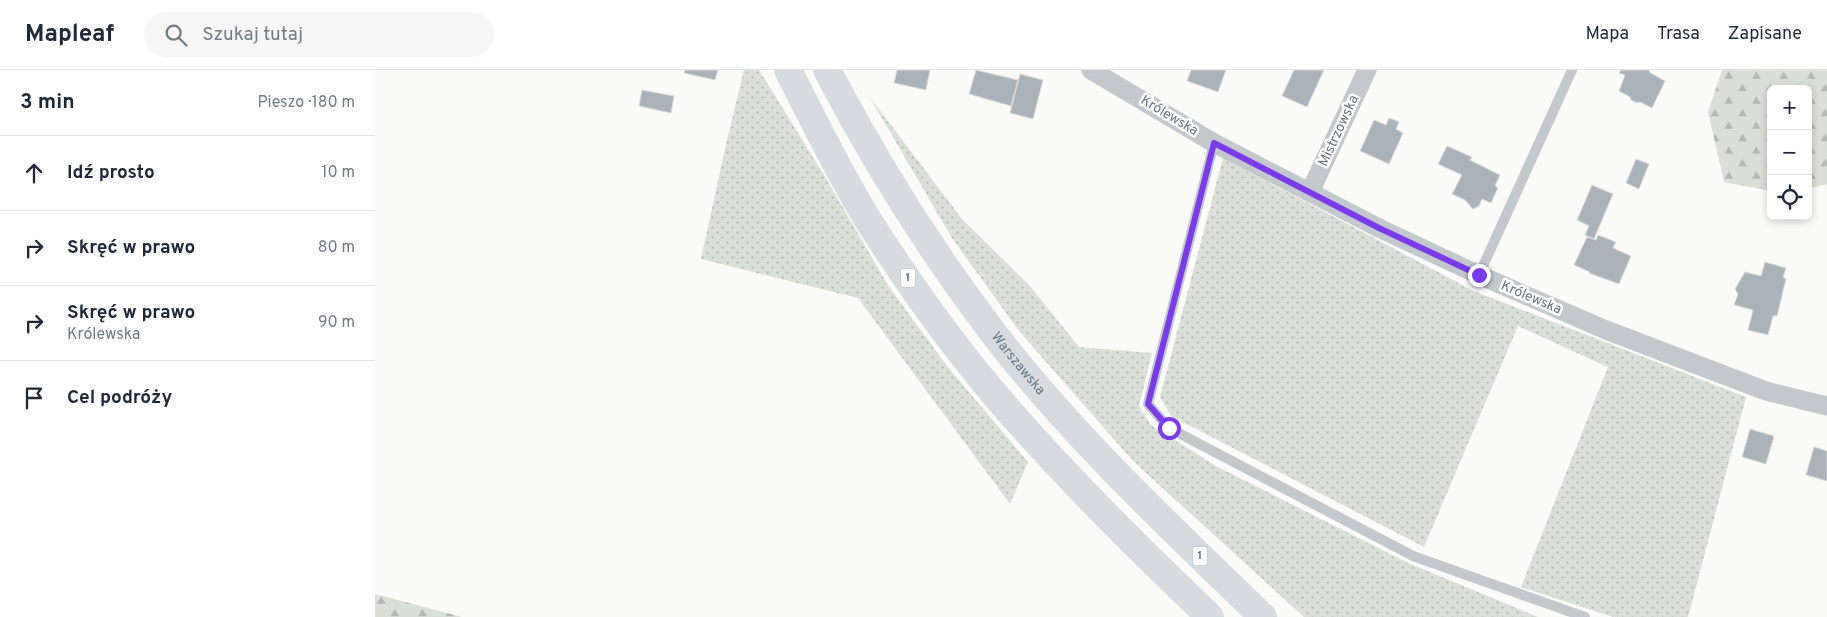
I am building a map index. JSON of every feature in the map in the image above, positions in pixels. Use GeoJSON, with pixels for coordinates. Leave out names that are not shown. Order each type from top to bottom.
{"type":"FeatureCollection","features":[{"type":"Feature","properties":{"kind":"main road","name":"1"},"geometry":{"type":"LineString","coordinates":[[787,70],[868,218],[908,280],[949,335],[1001,402],[1058,466],[1210,617]]}},
{"type":"Feature","properties":{"kind":"main road","name":"Warszawska"},"geometry":{"type":"LineString","coordinates":[[827,70],[863,137],[933,251],[989,327],[1044,394],[1137,494],[1263,617]]}},
{"type":"Feature","properties":{"kind":"street","name":"Królewska"},"geometry":{"type":"LineString","coordinates":[[1091,70],[1214,143],[1379,228],[1479,275],[1605,330],[1757,387],[1827,406]]}},
{"type":"Feature","properties":{"kind":"street","name":"Mistrzowska"},"geometry":{"type":"LineString","coordinates":[[1310,192],[1367,70]]}},
{"type":"Feature","properties":{"kind":"lane"},"geometry":{"type":"LineString","coordinates":[[1479,275],[1572,70]]}},
{"type":"Feature","properties":{"kind":"lane"},"geometry":{"type":"LineString","coordinates":[[1214,143],[1148,404],[1169,428],[1413,556],[1585,617]]}},
{"type":"Feature","properties":{"kind":"green space"},"geometry":{"type":"Polygon","coordinates":[[[744,70],[759,70],[824,175],[889,287],[947,366],[1028,462],[1010,504],[858,298],[701,259],[744,70]]]}},
{"type":"Feature","properties":{"kind":"green space"},"geometry":{"type":"Polygon","coordinates":[[[1722,70],[1827,70],[1827,184],[1812,188],[1812,85],[1767,85],[1767,190],[1724,182],[1708,112],[1722,70]]]}},
{"type":"Feature","properties":{"kind":"green space"},"geometry":{"type":"Polygon","coordinates":[[[869,96],[962,219],[1030,286],[1079,347],[1152,353],[1139,406],[1151,425],[1216,466],[1408,563],[1538,617],[1304,617],[1134,462],[1019,331],[952,238],[869,96]]]}},
{"type":"Feature","properties":{"kind":"green space"},"geometry":{"type":"Polygon","coordinates":[[[1223,158],[1474,291],[1746,397],[1688,617],[1613,617],[1521,587],[1608,367],[1518,326],[1424,547],[1171,416],[1160,397],[1223,158]]]}},
{"type":"Feature","properties":{"kind":"green space"},"geometry":{"type":"Polygon","coordinates":[[[375,594],[462,617],[375,617],[375,594]]]}},
{"type":"Feature","properties":{"kind":"building"},"geometry":{"type":"Polygon","coordinates":[[[685,70],[718,70],[715,80],[684,73],[685,70]]]}},
{"type":"Feature","properties":{"kind":"building"},"geometry":{"type":"Polygon","coordinates":[[[897,70],[930,70],[926,90],[894,83],[897,70]]]}},
{"type":"Feature","properties":{"kind":"building"},"geometry":{"type":"Polygon","coordinates":[[[976,70],[1018,80],[1011,106],[969,94],[976,70]]]}},
{"type":"Feature","properties":{"kind":"building"},"geometry":{"type":"Polygon","coordinates":[[[1191,70],[1226,70],[1218,92],[1187,81],[1191,70]]]}},
{"type":"Feature","properties":{"kind":"building"},"geometry":{"type":"Polygon","coordinates":[[[1294,70],[1324,70],[1307,107],[1282,96],[1294,70]]]}},
{"type":"Feature","properties":{"kind":"building"},"geometry":{"type":"Polygon","coordinates":[[[1621,70],[1650,70],[1649,72],[1665,81],[1652,108],[1631,100],[1630,97],[1619,91],[1625,75],[1619,73],[1621,70]]]}},
{"type":"Feature","properties":{"kind":"building"},"geometry":{"type":"Polygon","coordinates":[[[1020,74],[1043,80],[1033,119],[1010,113],[1020,74]]]}},
{"type":"Feature","properties":{"kind":"building"},"geometry":{"type":"Polygon","coordinates":[[[642,90],[674,96],[671,113],[639,106],[642,90]]]}},
{"type":"Feature","properties":{"kind":"building"},"geometry":{"type":"Polygon","coordinates":[[[1389,118],[1399,122],[1396,129],[1403,133],[1389,164],[1360,151],[1374,120],[1386,125],[1389,118]]]}},
{"type":"Feature","properties":{"kind":"building"},"geometry":{"type":"Polygon","coordinates":[[[1447,146],[1472,157],[1470,160],[1500,175],[1495,186],[1498,188],[1491,203],[1482,199],[1479,206],[1473,209],[1465,200],[1452,194],[1462,175],[1438,164],[1447,146]]]}},
{"type":"Feature","properties":{"kind":"building"},"geometry":{"type":"Polygon","coordinates":[[[1636,159],[1649,164],[1639,189],[1626,183],[1636,159]]]}},
{"type":"Feature","properties":{"kind":"building"},"geometry":{"type":"Polygon","coordinates":[[[1592,185],[1613,194],[1594,239],[1585,235],[1589,226],[1577,220],[1592,185]]]}},
{"type":"Feature","properties":{"kind":"building"},"geometry":{"type":"Polygon","coordinates":[[[1598,235],[1616,242],[1613,248],[1631,256],[1619,284],[1589,273],[1574,265],[1587,237],[1596,240],[1598,235]]]}},
{"type":"Feature","properties":{"kind":"building"},"geometry":{"type":"Polygon","coordinates":[[[1765,262],[1786,268],[1783,277],[1786,279],[1777,316],[1773,316],[1768,335],[1748,330],[1753,310],[1734,305],[1738,294],[1735,289],[1745,272],[1761,276],[1765,262]]]}},
{"type":"Feature","properties":{"kind":"building"},"geometry":{"type":"Polygon","coordinates":[[[1750,429],[1774,436],[1766,464],[1742,457],[1750,429]]]}},
{"type":"Feature","properties":{"kind":"building"},"geometry":{"type":"Polygon","coordinates":[[[1814,447],[1827,451],[1827,481],[1806,475],[1814,447]]]}},
{"type":"Feature","properties":{"kind":"route"},"geometry":{"type":"LineString","coordinates":[[1169,428],[1148,404],[1214,143],[1379,228],[1479,275]]}}]}
